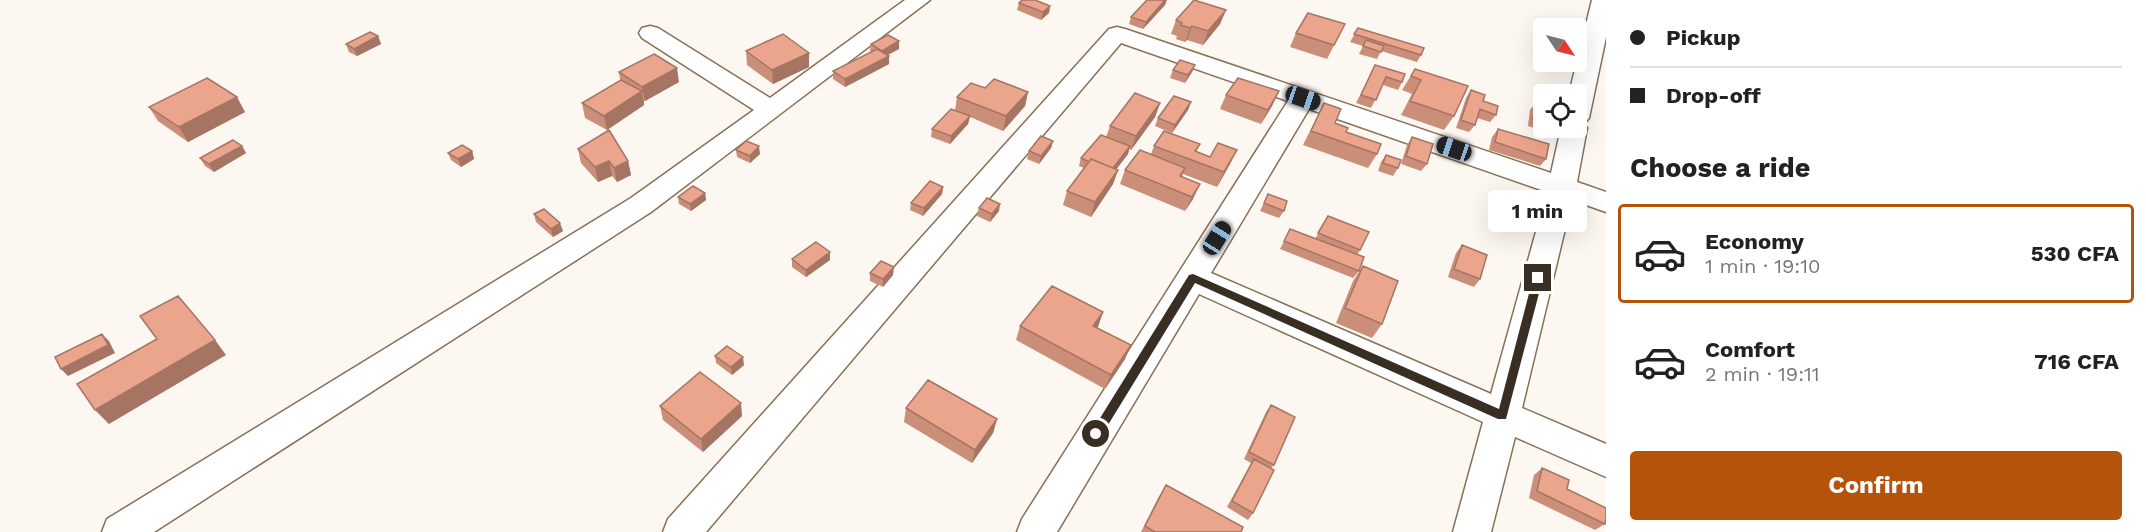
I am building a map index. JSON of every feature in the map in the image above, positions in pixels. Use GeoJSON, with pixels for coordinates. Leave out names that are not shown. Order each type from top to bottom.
{"type":"FeatureCollection","features":[{"type":"Feature","properties":{"kind":"street"},"geometry":{"type":"LineString","coordinates":[[121,532],[641,205],[919,0]]}},
{"type":"Feature","properties":{"kind":"street"},"geometry":{"type":"LineString","coordinates":[[1584,84],[1603,0]]}},
{"type":"Feature","properties":{"kind":"street"},"geometry":{"type":"LineString","coordinates":[[650,33],[770,110]]}},
{"type":"Feature","properties":{"kind":"street"},"geometry":{"type":"LineString","coordinates":[[682,532],[1117,34],[1606,202]]}},
{"type":"Feature","properties":{"kind":"street"},"geometry":{"type":"LineString","coordinates":[[1036,532],[1303,98]]}},
{"type":"Feature","properties":{"kind":"street"},"geometry":{"type":"LineString","coordinates":[[1472,532],[1573,138]]}},
{"type":"Feature","properties":{"kind":"street"},"geometry":{"type":"LineString","coordinates":[[1193,278],[1606,462]]}},
{"type":"Feature","properties":{"kind":"building"},"geometry":{"type":"Polygon","coordinates":[[[1022,0],[1035,0],[1050,6],[1043,12],[1019,3],[1022,0]]]}},
{"type":"Feature","properties":{"kind":"building"},"geometry":{"type":"Polygon","coordinates":[[[1147,0],[1165,0],[1146,22],[1131,17],[1147,0]]]}},
{"type":"Feature","properties":{"kind":"building"},"geometry":{"type":"Polygon","coordinates":[[[1194,0],[1226,10],[1208,31],[1181,25],[1182,23],[1176,20],[1194,0]]]}},
{"type":"Feature","properties":{"kind":"building"},"geometry":{"type":"Polygon","coordinates":[[[1308,13],[1345,24],[1334,45],[1296,33],[1308,13]]]}},
{"type":"Feature","properties":{"kind":"building"},"geometry":{"type":"Polygon","coordinates":[[[1358,28],[1424,48],[1421,55],[1354,34],[1358,28]]]}},
{"type":"Feature","properties":{"kind":"building"},"geometry":{"type":"Polygon","coordinates":[[[370,32],[378,36],[354,49],[346,44],[370,32]]]}},
{"type":"Feature","properties":{"kind":"building"},"geometry":{"type":"Polygon","coordinates":[[[783,34],[809,53],[772,70],[746,51],[783,34]]]}},
{"type":"Feature","properties":{"kind":"building"},"geometry":{"type":"Polygon","coordinates":[[[888,35],[899,41],[882,51],[871,44],[888,35]]]}},
{"type":"Feature","properties":{"kind":"building"},"geometry":{"type":"Polygon","coordinates":[[[1366,40],[1384,46],[1381,52],[1363,46],[1366,40]]]}},
{"type":"Feature","properties":{"kind":"building"},"geometry":{"type":"Polygon","coordinates":[[[877,49],[889,56],[845,79],[833,71],[877,49]]]}},
{"type":"Feature","properties":{"kind":"building"},"geometry":{"type":"Polygon","coordinates":[[[654,54],[677,68],[642,87],[619,72],[654,54]]]}},
{"type":"Feature","properties":{"kind":"building"},"geometry":{"type":"Polygon","coordinates":[[[1180,60],[1195,65],[1188,75],[1173,70],[1180,60]]]}},
{"type":"Feature","properties":{"kind":"building"},"geometry":{"type":"Polygon","coordinates":[[[1375,65],[1405,74],[1402,82],[1386,77],[1376,100],[1361,95],[1375,65]]]}},
{"type":"Feature","properties":{"kind":"building"},"geometry":{"type":"Polygon","coordinates":[[[1415,69],[1468,86],[1454,116],[1410,101],[1421,80],[1411,76],[1415,69]]]}},
{"type":"Feature","properties":{"kind":"building"},"geometry":{"type":"Polygon","coordinates":[[[207,78],[237,97],[179,127],[149,107],[207,78]]]}},
{"type":"Feature","properties":{"kind":"building"},"geometry":{"type":"Polygon","coordinates":[[[1238,78],[1279,91],[1268,110],[1226,95],[1238,78]]]}},
{"type":"Feature","properties":{"kind":"building"},"geometry":{"type":"Polygon","coordinates":[[[994,79],[1028,92],[1006,116],[957,97],[971,83],[985,88],[994,79]]]}},
{"type":"Feature","properties":{"kind":"building"},"geometry":{"type":"Polygon","coordinates":[[[621,80],[642,91],[604,116],[582,103],[621,80]]]}},
{"type":"Feature","properties":{"kind":"building"},"geometry":{"type":"Polygon","coordinates":[[[1471,90],[1485,95],[1483,101],[1498,106],[1496,115],[1480,109],[1475,125],[1461,120],[1471,90]]]}},
{"type":"Feature","properties":{"kind":"building"},"geometry":{"type":"Polygon","coordinates":[[[1135,93],[1160,103],[1136,136],[1110,126],[1135,93]]]}},
{"type":"Feature","properties":{"kind":"building"},"geometry":{"type":"Polygon","coordinates":[[[1174,96],[1191,102],[1175,125],[1158,118],[1174,96]]]}},
{"type":"Feature","properties":{"kind":"building"},"geometry":{"type":"Polygon","coordinates":[[[1324,103],[1341,109],[1335,123],[1348,128],[1346,132],[1381,144],[1377,154],[1311,131],[1324,103]]]}},
{"type":"Feature","properties":{"kind":"building"},"geometry":{"type":"Polygon","coordinates":[[[951,109],[970,116],[951,136],[932,129],[951,109]]]}},
{"type":"Feature","properties":{"kind":"building"},"geometry":{"type":"Polygon","coordinates":[[[1498,129],[1549,144],[1546,159],[1495,142],[1498,129]]]}},
{"type":"Feature","properties":{"kind":"building"},"geometry":{"type":"Polygon","coordinates":[[[609,130],[628,161],[614,168],[609,161],[595,167],[578,149],[609,130]]]}},
{"type":"Feature","properties":{"kind":"building"},"geometry":{"type":"Polygon","coordinates":[[[1164,131],[1200,144],[1195,151],[1210,157],[1218,143],[1237,150],[1224,172],[1154,146],[1164,131]]]}},
{"type":"Feature","properties":{"kind":"building"},"geometry":{"type":"Polygon","coordinates":[[[1101,135],[1130,146],[1113,168],[1091,159],[1089,162],[1081,158],[1101,135]]]}},
{"type":"Feature","properties":{"kind":"building"},"geometry":{"type":"Polygon","coordinates":[[[1041,136],[1053,141],[1041,156],[1029,151],[1041,136]]]}},
{"type":"Feature","properties":{"kind":"building"},"geometry":{"type":"Polygon","coordinates":[[[1412,137],[1433,144],[1427,164],[1406,156],[1412,137]]]}},
{"type":"Feature","properties":{"kind":"building"},"geometry":{"type":"Polygon","coordinates":[[[233,140],[242,146],[209,164],[200,158],[233,140]]]}},
{"type":"Feature","properties":{"kind":"building"},"geometry":{"type":"Polygon","coordinates":[[[746,141],[759,146],[750,156],[736,150],[746,141]]]}},
{"type":"Feature","properties":{"kind":"building"},"geometry":{"type":"Polygon","coordinates":[[[462,145],[472,151],[458,159],[448,153],[462,145]]]}},
{"type":"Feature","properties":{"kind":"building"},"geometry":{"type":"Polygon","coordinates":[[[1140,150],[1185,168],[1180,176],[1200,184],[1192,197],[1125,170],[1140,150]]]}},
{"type":"Feature","properties":{"kind":"building"},"geometry":{"type":"Polygon","coordinates":[[[1386,155],[1401,160],[1398,168],[1383,163],[1386,155]]]}},
{"type":"Feature","properties":{"kind":"building"},"geometry":{"type":"Polygon","coordinates":[[[1091,159],[1118,170],[1095,202],[1067,191],[1091,159]]]}},
{"type":"Feature","properties":{"kind":"building"},"geometry":{"type":"Polygon","coordinates":[[[930,181],[943,187],[924,208],[911,203],[930,181]]]}},
{"type":"Feature","properties":{"kind":"building"},"geometry":{"type":"Polygon","coordinates":[[[693,186],[705,193],[690,204],[678,197],[693,186]]]}},
{"type":"Feature","properties":{"kind":"building"},"geometry":{"type":"Polygon","coordinates":[[[1268,194],[1287,201],[1284,211],[1264,203],[1268,194]]]}},
{"type":"Feature","properties":{"kind":"building"},"geometry":{"type":"Polygon","coordinates":[[[987,198],[1000,204],[992,214],[979,208],[987,198]]]}},
{"type":"Feature","properties":{"kind":"building"},"geometry":{"type":"Polygon","coordinates":[[[544,209],[560,223],[551,229],[534,214],[544,209]]]}},
{"type":"Feature","properties":{"kind":"building"},"geometry":{"type":"Polygon","coordinates":[[[1328,216],[1369,232],[1360,250],[1318,233],[1328,216]]]}},
{"type":"Feature","properties":{"kind":"building"},"geometry":{"type":"Polygon","coordinates":[[[1290,229],[1364,257],[1359,271],[1284,241],[1290,229]]]}},
{"type":"Feature","properties":{"kind":"building"},"geometry":{"type":"Polygon","coordinates":[[[816,242],[830,252],[806,270],[792,259],[816,242]]]}},
{"type":"Feature","properties":{"kind":"building"},"geometry":{"type":"Polygon","coordinates":[[[1462,245],[1487,255],[1480,279],[1454,269],[1462,245]]]}},
{"type":"Feature","properties":{"kind":"building"},"geometry":{"type":"Polygon","coordinates":[[[881,261],[894,267],[883,279],[870,273],[881,261]]]}},
{"type":"Feature","properties":{"kind":"building"},"geometry":{"type":"Polygon","coordinates":[[[1363,266],[1398,281],[1382,324],[1345,308],[1363,266]]]}},
{"type":"Feature","properties":{"kind":"building"},"geometry":{"type":"Polygon","coordinates":[[[1052,286],[1103,312],[1093,326],[1131,345],[1111,375],[1020,326],[1052,286]]]}},
{"type":"Feature","properties":{"kind":"building"},"geometry":{"type":"Polygon","coordinates":[[[178,296],[215,340],[95,410],[77,384],[157,339],[140,316],[178,296]]]}},
{"type":"Feature","properties":{"kind":"building"},"geometry":{"type":"Polygon","coordinates":[[[102,334],[108,345],[61,369],[55,357],[102,334]]]}},
{"type":"Feature","properties":{"kind":"building"},"geometry":{"type":"Polygon","coordinates":[[[727,346],[743,357],[731,367],[715,356],[727,346]]]}},
{"type":"Feature","properties":{"kind":"building"},"geometry":{"type":"Polygon","coordinates":[[[700,372],[741,403],[701,439],[660,406],[700,372]]]}},
{"type":"Feature","properties":{"kind":"building"},"geometry":{"type":"Polygon","coordinates":[[[928,380],[997,419],[975,450],[906,408],[928,380]]]}},
{"type":"Feature","properties":{"kind":"building"},"geometry":{"type":"Polygon","coordinates":[[[1271,405],[1295,417],[1274,465],[1249,452],[1271,405]]]}},
{"type":"Feature","properties":{"kind":"building"},"geometry":{"type":"Polygon","coordinates":[[[1254,459],[1274,470],[1253,513],[1232,501],[1254,459]]]}},
{"type":"Feature","properties":{"kind":"building"},"geometry":{"type":"Polygon","coordinates":[[[1542,468],[1569,480],[1567,489],[1606,508],[1605,524],[1537,491],[1542,468]]]}},
{"type":"Feature","properties":{"kind":"building"},"geometry":{"type":"Polygon","coordinates":[[[1166,485],[1243,527],[1241,532],[1155,532],[1145,526],[1166,485]]]}},
{"type":"Feature","properties":{"kind":"route"},"geometry":{"type":"LineString","coordinates":[[1096,434],[1193,278],[1502,415],[1538,278]]}}]}
